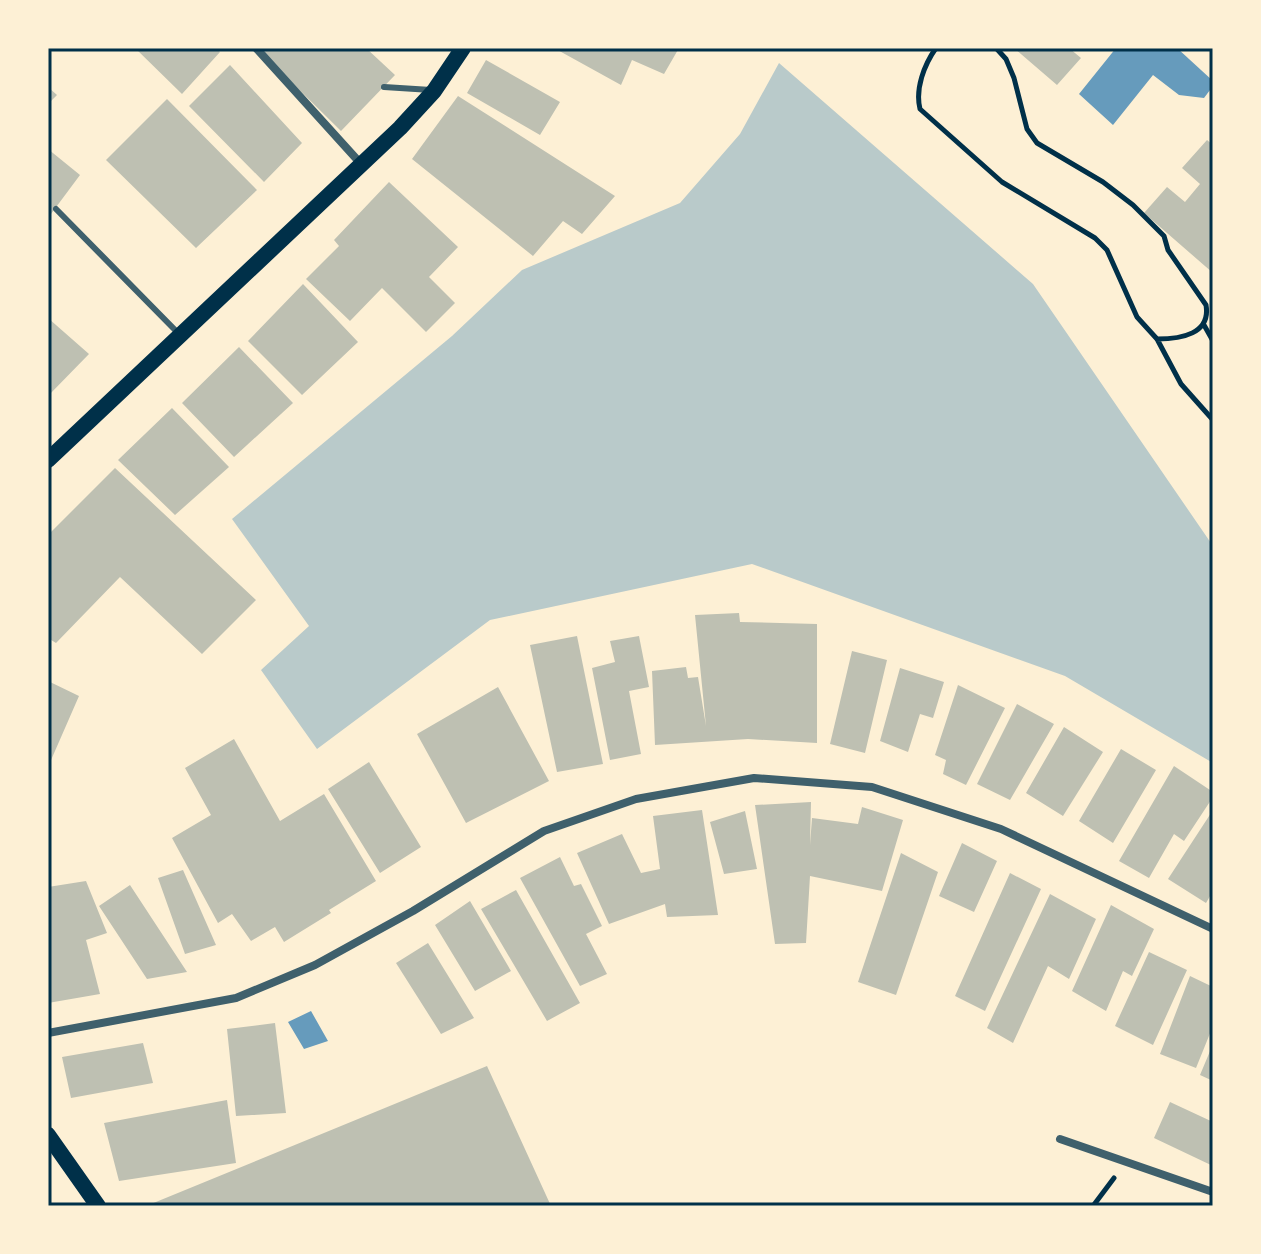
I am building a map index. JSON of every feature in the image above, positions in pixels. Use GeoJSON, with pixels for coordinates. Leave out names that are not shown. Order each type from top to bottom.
{"type":"FeatureCollection","features":[{"type":"Feature","properties":{"kind":"main road"},"geometry":{"type":"LineString","coordinates":[[48,460],[362,165],[434,91],[463,48]]}},
{"type":"Feature","properties":{"kind":"main road"},"geometry":{"type":"LineString","coordinates":[[48,1135],[98,1206]]}},
{"type":"Feature","properties":{"kind":"street"},"geometry":{"type":"LineString","coordinates":[[256,48],[305,98],[362,165]]}},
{"type":"Feature","properties":{"kind":"street"},"geometry":{"type":"LineString","coordinates":[[48,1033],[236,998],[315,965],[413,911],[544,831],[636,799],[754,778],[872,787],[1001,829],[1213,929]]}},
{"type":"Feature","properties":{"kind":"street"},"geometry":{"type":"LineString","coordinates":[[1060,1139],[1213,1192]]}},
{"type":"Feature","properties":{"kind":"lane"},"geometry":{"type":"LineString","coordinates":[[384,87],[434,91]]}},
{"type":"Feature","properties":{"kind":"lane"},"geometry":{"type":"LineString","coordinates":[[56,209],[180,335]]}},
{"type":"Feature","properties":{"kind":"path"},"geometry":{"type":"LineString","coordinates":[[936,48],[920,84],[917,97],[920,109],[1002,182],[1095,238],[1107,250],[1137,317],[1157,339],[1181,384],[1213,420]]}},
{"type":"Feature","properties":{"kind":"path"},"geometry":{"type":"LineString","coordinates":[[996,48],[1006,59],[1027,129],[1037,143],[1054,156],[1103,182],[1133,205],[1164,236],[1172,257],[1206,305],[1208,315],[1204,325],[1194,333],[1157,339]]}},
{"type":"Feature","properties":{"kind":"path"},"geometry":{"type":"LineString","coordinates":[[1204,325],[1213,341]]}},
{"type":"Feature","properties":{"kind":"path"},"geometry":{"type":"LineString","coordinates":[[1093,1206],[1126,1162]]}},
{"type":"Feature","properties":{"kind":"shaded area"},"geometry":{"type":"Polygon","coordinates":[[[779,63],[1033,284],[1213,546],[1213,763],[1065,676],[752,564],[490,620],[317,749],[261,670],[309,626],[232,519],[452,336],[522,270],[680,203],[740,134],[779,63]]]}},
{"type":"Feature","properties":{"kind":"water"},"geometry":{"type":"Polygon","coordinates":[[[1116,48],[1177,48],[1213,81],[1213,86],[1204,98],[1179,95],[1153,75],[1113,125],[1079,94],[1116,48]]]}},
{"type":"Feature","properties":{"kind":"water"},"geometry":{"type":"Polygon","coordinates":[[[311,1011],[328,1041],[304,1049],[288,1022],[311,1011]]]}},
{"type":"Feature","properties":{"kind":"building"},"geometry":{"type":"Polygon","coordinates":[[[135,48],[216,48],[220,52],[182,94],[135,48]]]}},
{"type":"Feature","properties":{"kind":"building"},"geometry":{"type":"Polygon","coordinates":[[[257,48],[366,48],[395,75],[341,131],[257,48]]]}},
{"type":"Feature","properties":{"kind":"building"},"geometry":{"type":"Polygon","coordinates":[[[554,48],[679,48],[664,74],[632,60],[621,85],[554,48]]]}},
{"type":"Feature","properties":{"kind":"building"},"geometry":{"type":"Polygon","coordinates":[[[1014,48],[1069,48],[1081,58],[1057,85],[1014,48]]]}},
{"type":"Feature","properties":{"kind":"building"},"geometry":{"type":"Polygon","coordinates":[[[486,60],[560,102],[540,135],[467,93],[486,60]]]}},
{"type":"Feature","properties":{"kind":"building"},"geometry":{"type":"Polygon","coordinates":[[[230,65],[302,143],[264,182],[189,106],[230,65]]]}},
{"type":"Feature","properties":{"kind":"building"},"geometry":{"type":"Polygon","coordinates":[[[48,87],[57,95],[48,104],[48,87]]]}},
{"type":"Feature","properties":{"kind":"building"},"geometry":{"type":"Polygon","coordinates":[[[458,96],[615,196],[582,234],[563,221],[533,256],[412,159],[458,96]]]}},
{"type":"Feature","properties":{"kind":"building"},"geometry":{"type":"Polygon","coordinates":[[[167,99],[257,190],[196,248],[106,160],[167,99]]]}},
{"type":"Feature","properties":{"kind":"building"},"geometry":{"type":"Polygon","coordinates":[[[1207,140],[1213,145],[1213,273],[1144,213],[1167,187],[1185,202],[1200,184],[1182,168],[1207,140]]]}},
{"type":"Feature","properties":{"kind":"building"},"geometry":{"type":"Polygon","coordinates":[[[48,149],[80,175],[48,218],[48,149]]]}},
{"type":"Feature","properties":{"kind":"building"},"geometry":{"type":"Polygon","coordinates":[[[389,182],[458,247],[429,277],[455,303],[426,332],[382,288],[350,321],[306,279],[339,246],[334,240],[389,182]]]}},
{"type":"Feature","properties":{"kind":"building"},"geometry":{"type":"Polygon","coordinates":[[[303,284],[358,342],[302,395],[248,341],[303,284]]]}},
{"type":"Feature","properties":{"kind":"building"},"geometry":{"type":"Polygon","coordinates":[[[48,318],[89,354],[48,396],[48,318]]]}},
{"type":"Feature","properties":{"kind":"building"},"geometry":{"type":"Polygon","coordinates":[[[239,347],[293,403],[234,457],[182,403],[239,347]]]}},
{"type":"Feature","properties":{"kind":"building"},"geometry":{"type":"Polygon","coordinates":[[[172,408],[229,467],[175,515],[118,460],[172,408]]]}},
{"type":"Feature","properties":{"kind":"building"},"geometry":{"type":"Polygon","coordinates":[[[115,468],[256,600],[202,654],[120,577],[56,643],[48,638],[48,535],[115,468]]]}},
{"type":"Feature","properties":{"kind":"building"},"geometry":{"type":"Polygon","coordinates":[[[739,613],[740,622],[817,624],[817,743],[748,739],[655,745],[652,671],[686,667],[688,678],[698,677],[706,726],[695,615],[739,613]]]}},
{"type":"Feature","properties":{"kind":"building"},"geometry":{"type":"Polygon","coordinates":[[[577,636],[603,764],[557,772],[530,645],[577,636]]]}},
{"type":"Feature","properties":{"kind":"building"},"geometry":{"type":"Polygon","coordinates":[[[639,636],[649,687],[629,691],[641,754],[610,760],[592,668],[615,662],[610,641],[639,636]]]}},
{"type":"Feature","properties":{"kind":"building"},"geometry":{"type":"Polygon","coordinates":[[[852,651],[887,660],[865,753],[830,744],[852,651]]]}},
{"type":"Feature","properties":{"kind":"building"},"geometry":{"type":"Polygon","coordinates":[[[900,668],[944,682],[933,718],[920,714],[908,752],[880,741],[900,668]]]}},
{"type":"Feature","properties":{"kind":"building"},"geometry":{"type":"Polygon","coordinates":[[[48,681],[79,696],[48,767],[48,681]]]}},
{"type":"Feature","properties":{"kind":"building"},"geometry":{"type":"Polygon","coordinates":[[[958,685],[1005,708],[966,785],[943,774],[946,760],[935,755],[958,685]]]}},
{"type":"Feature","properties":{"kind":"building"},"geometry":{"type":"Polygon","coordinates":[[[498,687],[549,781],[466,823],[417,734],[498,687]]]}},
{"type":"Feature","properties":{"kind":"building"},"geometry":{"type":"Polygon","coordinates":[[[1017,704],[1054,724],[1010,800],[977,784],[1017,704]]]}},
{"type":"Feature","properties":{"kind":"building"},"geometry":{"type":"Polygon","coordinates":[[[1064,727],[1103,752],[1063,816],[1026,793],[1064,727]]]}},
{"type":"Feature","properties":{"kind":"building"},"geometry":{"type":"Polygon","coordinates":[[[234,739],[280,821],[324,794],[376,881],[284,942],[275,927],[251,941],[232,914],[218,923],[172,838],[211,815],[185,768],[234,739]]]}},
{"type":"Feature","properties":{"kind":"building"},"geometry":{"type":"Polygon","coordinates":[[[1121,749],[1156,770],[1113,843],[1079,821],[1121,749]]]}},
{"type":"Feature","properties":{"kind":"building"},"geometry":{"type":"Polygon","coordinates":[[[369,762],[421,847],[380,873],[328,789],[369,762]]]}},
{"type":"Feature","properties":{"kind":"building"},"geometry":{"type":"Polygon","coordinates":[[[1174,766],[1213,792],[1213,797],[1184,841],[1174,834],[1149,878],[1119,861],[1174,766]]]}},
{"type":"Feature","properties":{"kind":"building"},"geometry":{"type":"Polygon","coordinates":[[[811,802],[810,845],[812,818],[858,824],[862,807],[903,820],[882,891],[810,876],[806,943],[775,944],[755,805],[811,802]]]}},
{"type":"Feature","properties":{"kind":"building"},"geometry":{"type":"Polygon","coordinates":[[[702,810],[718,915],[667,917],[665,904],[609,924],[577,853],[622,834],[641,873],[660,869],[653,816],[702,810]]]}},
{"type":"Feature","properties":{"kind":"building"},"geometry":{"type":"Polygon","coordinates":[[[1213,810],[1213,891],[1206,903],[1168,879],[1213,810]]]}},
{"type":"Feature","properties":{"kind":"building"},"geometry":{"type":"Polygon","coordinates":[[[745,811],[757,869],[724,874],[710,822],[745,811]]]}},
{"type":"Feature","properties":{"kind":"building"},"geometry":{"type":"Polygon","coordinates":[[[962,843],[997,861],[974,912],[939,896],[962,843]]]}},
{"type":"Feature","properties":{"kind":"building"},"geometry":{"type":"Polygon","coordinates":[[[901,853],[938,872],[896,995],[858,982],[901,853]]]}},
{"type":"Feature","properties":{"kind":"building"},"geometry":{"type":"Polygon","coordinates":[[[560,857],[574,886],[581,884],[602,926],[586,934],[607,974],[580,986],[520,878],[560,857]]]}},
{"type":"Feature","properties":{"kind":"building"},"geometry":{"type":"Polygon","coordinates":[[[183,870],[216,945],[185,954],[158,878],[183,870]]]}},
{"type":"Feature","properties":{"kind":"building"},"geometry":{"type":"Polygon","coordinates":[[[1010,873],[1041,889],[985,1011],[955,996],[1010,873]]]}},
{"type":"Feature","properties":{"kind":"building"},"geometry":{"type":"Polygon","coordinates":[[[86,881],[107,933],[86,940],[100,994],[48,1003],[48,887],[86,881]]]}},
{"type":"Feature","properties":{"kind":"building"},"geometry":{"type":"Polygon","coordinates":[[[130,885],[187,972],[147,979],[99,906],[130,885]]]}},
{"type":"Feature","properties":{"kind":"building"},"geometry":{"type":"Polygon","coordinates":[[[516,890],[580,1003],[547,1021],[481,909],[516,890]]]}},
{"type":"Feature","properties":{"kind":"building"},"geometry":{"type":"Polygon","coordinates":[[[1050,894],[1096,919],[1069,979],[1048,966],[1013,1043],[987,1028],[1050,894]]]}},
{"type":"Feature","properties":{"kind":"building"},"geometry":{"type":"Polygon","coordinates":[[[470,901],[511,971],[475,991],[435,925],[470,901]]]}},
{"type":"Feature","properties":{"kind":"building"},"geometry":{"type":"Polygon","coordinates":[[[1111,905],[1154,929],[1132,976],[1123,971],[1106,1011],[1072,991],[1111,905]]]}},
{"type":"Feature","properties":{"kind":"building"},"geometry":{"type":"Polygon","coordinates":[[[428,943],[474,1018],[441,1034],[396,963],[428,943]]]}},
{"type":"Feature","properties":{"kind":"building"},"geometry":{"type":"Polygon","coordinates":[[[1149,952],[1187,970],[1153,1045],[1115,1026],[1149,952]]]}},
{"type":"Feature","properties":{"kind":"building"},"geometry":{"type":"Polygon","coordinates":[[[1190,976],[1213,987],[1213,1026],[1196,1068],[1160,1054],[1190,976]]]}},
{"type":"Feature","properties":{"kind":"building"},"geometry":{"type":"Polygon","coordinates":[[[275,1023],[286,1113],[236,1116],[227,1029],[275,1023]]]}},
{"type":"Feature","properties":{"kind":"building"},"geometry":{"type":"Polygon","coordinates":[[[143,1043],[153,1083],[71,1098],[62,1057],[143,1043]]]}},
{"type":"Feature","properties":{"kind":"building"},"geometry":{"type":"Polygon","coordinates":[[[1213,1044],[1213,1081],[1200,1075],[1213,1044]]]}},
{"type":"Feature","properties":{"kind":"building"},"geometry":{"type":"Polygon","coordinates":[[[487,1066],[551,1206],[151,1204],[487,1066]]]}},
{"type":"Feature","properties":{"kind":"building"},"geometry":{"type":"Polygon","coordinates":[[[227,1100],[236,1163],[119,1181],[104,1123],[227,1100]]]}},
{"type":"Feature","properties":{"kind":"building"},"geometry":{"type":"Polygon","coordinates":[[[1170,1102],[1213,1122],[1213,1166],[1154,1138],[1170,1102]]]}}]}
